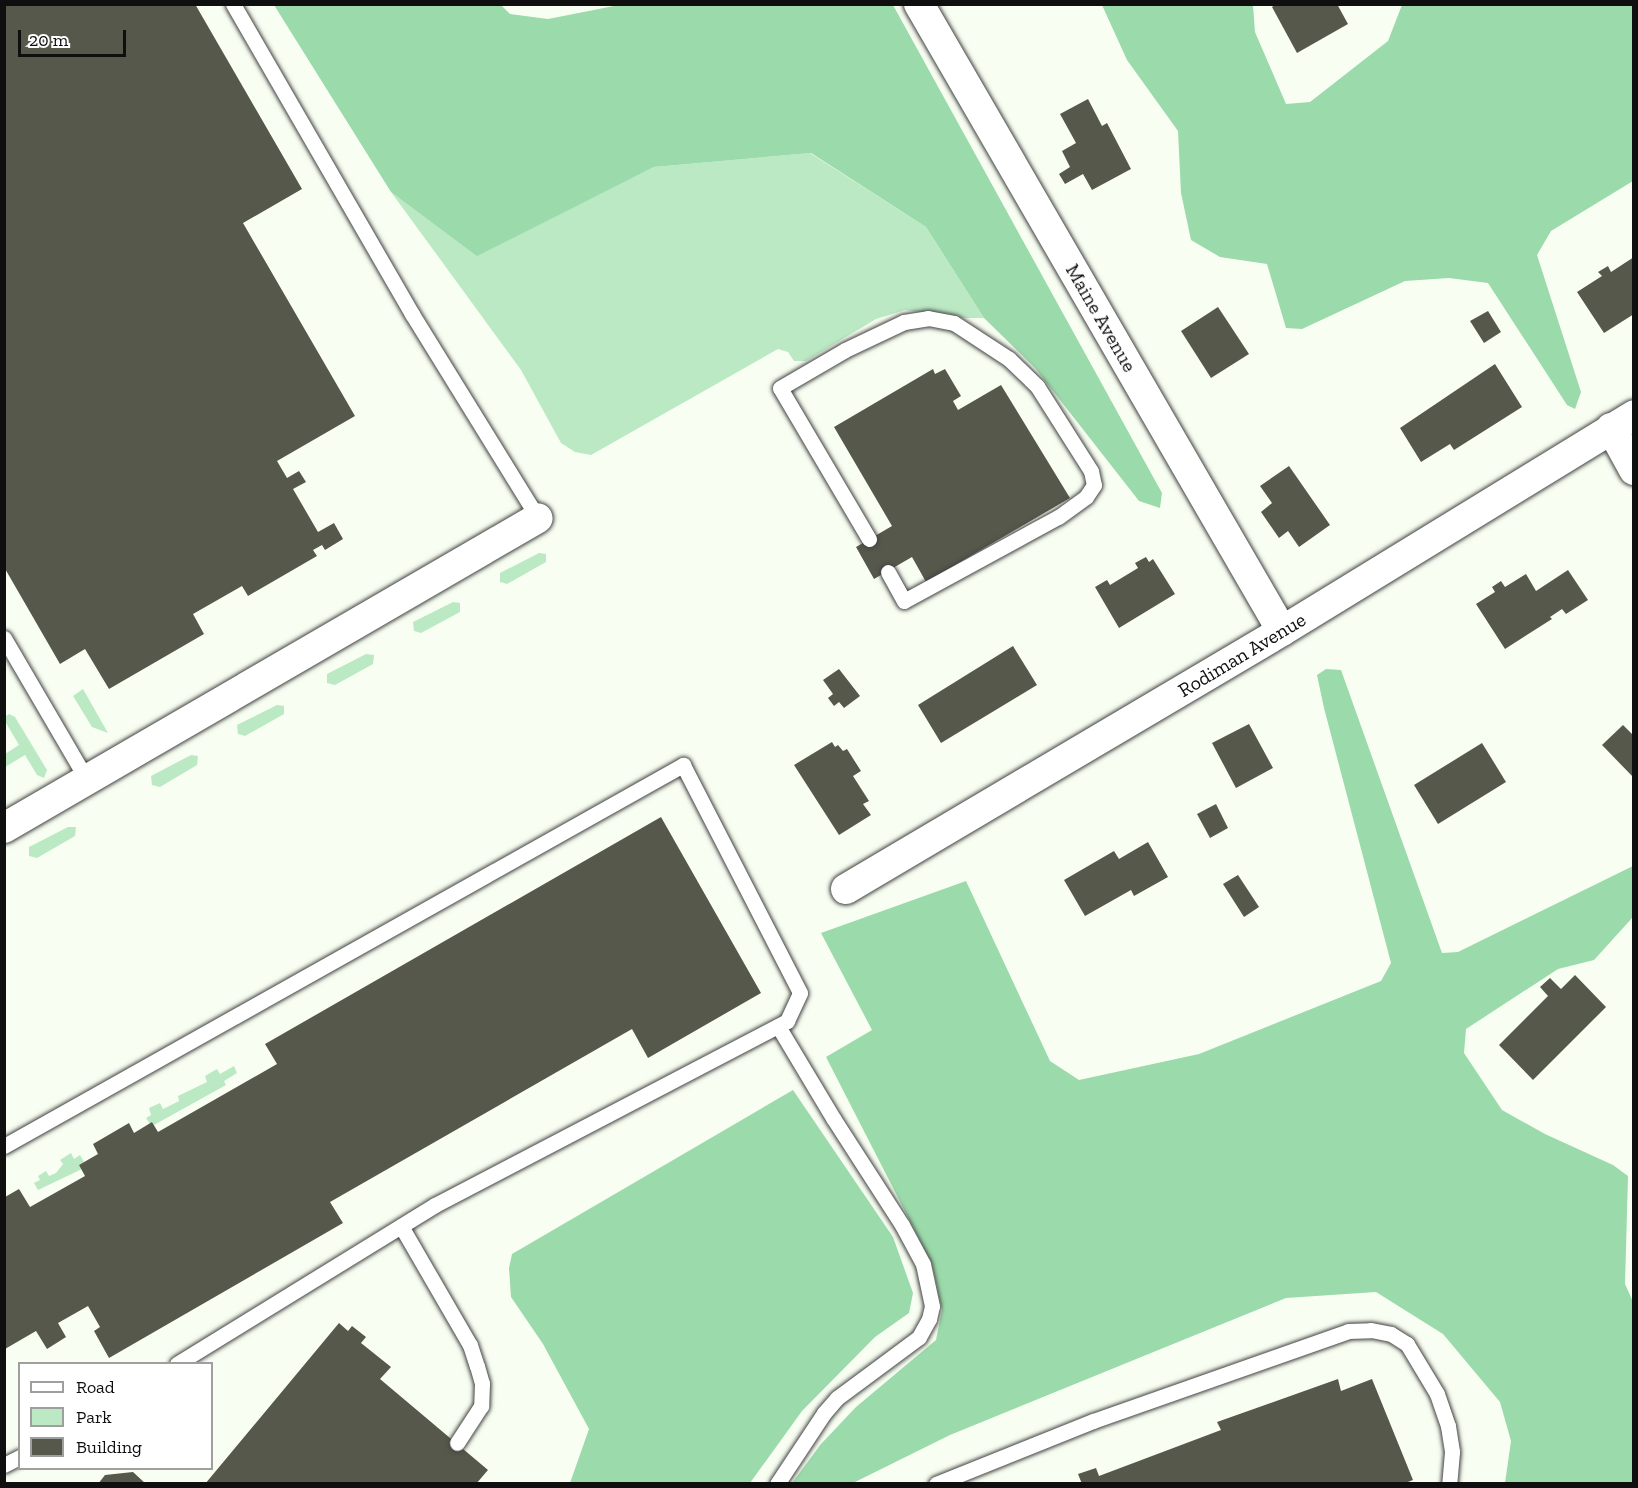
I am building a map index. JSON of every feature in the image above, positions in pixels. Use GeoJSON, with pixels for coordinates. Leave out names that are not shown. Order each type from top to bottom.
{"type":"FeatureCollection","features":[{"type":"Feature","properties":{"kind":"street","name":"Maine Avenue"},"geometry":{"type":"LineString","coordinates":[[919,4],[1282,631]]}},
{"type":"Feature","properties":{"kind":"street"},"geometry":{"type":"LineString","coordinates":[[1622,422],[1634,470]]}},
{"type":"Feature","properties":{"kind":"street","name":"Rodiman Avenue"},"geometry":{"type":"LineString","coordinates":[[846,889],[1282,631],[1622,422]]}},
{"type":"Feature","properties":{"kind":"street"},"geometry":{"type":"LineString","coordinates":[[4,828],[538,518]]}},
{"type":"Feature","properties":{"kind":"lane"},"geometry":{"type":"LineString","coordinates":[[232,4],[412,314],[538,518]]}},
{"type":"Feature","properties":{"kind":"lane"},"geometry":{"type":"LineString","coordinates":[[869,539],[780,388],[844,350],[904,322],[928,318],[954,323],[1009,358],[1037,386],[1091,471],[1094,485],[1086,497],[1058,517],[904,601],[888,572]]}},
{"type":"Feature","properties":{"kind":"lane"},"geometry":{"type":"LineString","coordinates":[[4,638],[87,780]]}},
{"type":"Feature","properties":{"kind":"lane"},"geometry":{"type":"LineString","coordinates":[[4,1146],[683,765],[800,993],[787,1021],[435,1205],[180,1362]]}},
{"type":"Feature","properties":{"kind":"lane"},"geometry":{"type":"LineString","coordinates":[[777,1484],[831,1405],[919,1337],[929,1319],[932,1306],[923,1264],[902,1225],[833,1118],[778,1026]]}},
{"type":"Feature","properties":{"kind":"lane"},"geometry":{"type":"LineString","coordinates":[[401,1226],[470,1345],[482,1383],[481,1406],[457,1443]]}},
{"type":"Feature","properties":{"kind":"lane"},"geometry":{"type":"LineString","coordinates":[[936,1484],[1093,1420],[1348,1331],[1371,1330],[1392,1334],[1407,1344],[1432,1385],[1448,1426],[1452,1452],[1449,1484]]}},
{"type":"Feature","properties":{"kind":"lane"},"geometry":{"type":"LineString","coordinates":[[4,1465],[18,1458]]}},
{"type":"Feature","properties":{"kind":"green space"},"geometry":{"type":"Polygon","coordinates":[[[274,5],[501,5],[510,14],[548,19],[619,5],[893,5],[1162,493],[1160,508],[1139,501],[1035,368],[984,318],[926,227],[811,153],[654,167],[477,256],[391,192],[274,5]]]}},
{"type":"Feature","properties":{"kind":"green space"},"geometry":{"type":"Polygon","coordinates":[[[1102,5],[1253,5],[1255,32],[1286,104],[1310,102],[1388,41],[1402,5],[1633,5],[1633,181],[1551,231],[1537,255],[1581,392],[1575,409],[1567,405],[1488,283],[1449,278],[1405,281],[1302,329],[1286,328],[1267,264],[1220,257],[1191,240],[1181,193],[1178,131],[1127,60],[1102,5]]]}},
{"type":"Feature","properties":{"kind":"green space"},"geometry":{"type":"Polygon","coordinates":[[[810,153],[926,227],[984,318],[960,318],[905,310],[876,319],[806,361],[794,361],[788,352],[778,349],[591,455],[575,452],[561,443],[521,370],[391,192],[477,255],[654,167],[810,153]]]}},
{"type":"Feature","properties":{"kind":"green space"},"geometry":{"type":"Polygon","coordinates":[[[539,553],[546,554],[546,562],[507,584],[500,582],[500,573],[539,553]]]}},
{"type":"Feature","properties":{"kind":"green space"},"geometry":{"type":"Polygon","coordinates":[[[453,602],[460,603],[460,612],[421,633],[414,631],[413,622],[453,602]]]}},
{"type":"Feature","properties":{"kind":"green space"},"geometry":{"type":"Polygon","coordinates":[[[366,654],[374,655],[373,664],[335,685],[327,683],[327,674],[366,654]]]}},
{"type":"Feature","properties":{"kind":"green space"},"geometry":{"type":"Polygon","coordinates":[[[1326,669],[1341,670],[1442,953],[1458,952],[1633,866],[1633,917],[1594,960],[1558,969],[1466,1029],[1464,1053],[1502,1110],[1545,1134],[1613,1165],[1628,1176],[1625,1284],[1634,1304],[1633,1483],[1505,1483],[1511,1441],[1500,1402],[1443,1334],[1376,1292],[1286,1298],[950,1435],[853,1483],[792,1483],[821,1444],[856,1407],[936,1340],[942,1310],[932,1264],[826,1057],[872,1030],[821,933],[966,881],[1050,1061],[1079,1080],[1199,1054],[1381,981],[1391,963],[1324,708],[1317,675],[1326,669]]]}},
{"type":"Feature","properties":{"kind":"green space"},"geometry":{"type":"Polygon","coordinates":[[[83,689],[108,733],[92,727],[73,696],[83,689]]]}},
{"type":"Feature","properties":{"kind":"green space"},"geometry":{"type":"Polygon","coordinates":[[[277,705],[284,706],[284,714],[245,736],[238,734],[237,725],[277,705]]]}},
{"type":"Feature","properties":{"kind":"green space"},"geometry":{"type":"Polygon","coordinates":[[[9,714],[15,717],[47,770],[44,778],[37,775],[25,755],[5,767],[5,754],[19,745],[6,723],[6,716],[9,714]]]}},
{"type":"Feature","properties":{"kind":"green space"},"geometry":{"type":"Polygon","coordinates":[[[191,755],[198,756],[197,765],[160,787],[152,785],[151,776],[191,755]]]}},
{"type":"Feature","properties":{"kind":"green space"},"geometry":{"type":"Polygon","coordinates":[[[68,827],[76,827],[75,836],[37,858],[29,856],[29,847],[68,827]]]}},
{"type":"Feature","properties":{"kind":"green space"},"geometry":{"type":"Polygon","coordinates":[[[234,1066],[237,1073],[224,1081],[226,1085],[154,1125],[152,1122],[150,1124],[146,1118],[151,1115],[149,1108],[160,1103],[163,1109],[179,1101],[178,1096],[207,1082],[205,1076],[217,1069],[220,1074],[234,1066]]]}},
{"type":"Feature","properties":{"kind":"green space"},"geometry":{"type":"Polygon","coordinates":[[[793,1090],[893,1237],[913,1293],[909,1313],[875,1337],[802,1411],[750,1483],[570,1483],[589,1429],[543,1344],[511,1297],[509,1268],[512,1254],[793,1090]]]}},
{"type":"Feature","properties":{"kind":"green space"},"geometry":{"type":"Polygon","coordinates":[[[71,1153],[74,1159],[80,1155],[84,1162],[79,1165],[82,1169],[38,1190],[34,1183],[40,1180],[38,1176],[46,1171],[49,1176],[56,1173],[63,1164],[60,1160],[71,1153]]]}},
{"type":"Feature","properties":{"kind":"building"},"geometry":{"type":"Polygon","coordinates":[[[4,4],[195,4],[302,189],[243,223],[355,416],[277,461],[287,478],[299,471],[306,482],[293,489],[318,532],[334,523],[343,539],[325,550],[322,545],[313,550],[317,556],[248,596],[242,586],[193,614],[204,634],[109,689],[85,649],[60,664],[4,567],[4,4]]]}},
{"type":"Feature","properties":{"kind":"building"},"geometry":{"type":"Polygon","coordinates":[[[1276,4],[1337,4],[1348,24],[1297,53],[1272,7],[1276,4]]]}},
{"type":"Feature","properties":{"kind":"building"},"geometry":{"type":"Polygon","coordinates":[[[1088,99],[1102,126],[1107,123],[1131,169],[1092,190],[1083,174],[1065,184],[1059,174],[1070,167],[1062,151],[1076,143],[1060,114],[1088,99]]]}},
{"type":"Feature","properties":{"kind":"building"},"geometry":{"type":"Polygon","coordinates":[[[1634,257],[1634,314],[1604,333],[1577,292],[1602,276],[1598,272],[1608,266],[1611,272],[1634,257]]]}},
{"type":"Feature","properties":{"kind":"building"},"geometry":{"type":"Polygon","coordinates":[[[1218,307],[1249,354],[1211,378],[1181,331],[1218,307]]]}},
{"type":"Feature","properties":{"kind":"building"},"geometry":{"type":"Polygon","coordinates":[[[1488,311],[1501,332],[1484,343],[1470,321],[1488,311]]]}},
{"type":"Feature","properties":{"kind":"building"},"geometry":{"type":"Polygon","coordinates":[[[1495,364],[1522,407],[1454,450],[1450,444],[1421,462],[1400,428],[1495,364]]]}},
{"type":"Feature","properties":{"kind":"building"},"geometry":{"type":"Polygon","coordinates":[[[933,369],[935,374],[945,369],[961,396],[953,401],[958,410],[1001,385],[1070,498],[926,582],[912,557],[874,579],[856,547],[892,526],[834,427],[933,369]]]}},
{"type":"Feature","properties":{"kind":"building"},"geometry":{"type":"Polygon","coordinates":[[[1289,466],[1330,525],[1299,547],[1288,531],[1279,538],[1261,512],[1272,503],[1260,486],[1289,466]]]}},
{"type":"Feature","properties":{"kind":"building"},"geometry":{"type":"Polygon","coordinates":[[[1146,557],[1149,562],[1153,559],[1175,594],[1119,628],[1095,587],[1107,580],[1110,585],[1138,568],[1135,563],[1146,557]]]}},
{"type":"Feature","properties":{"kind":"building"},"geometry":{"type":"Polygon","coordinates":[[[1568,570],[1588,600],[1566,614],[1562,609],[1550,617],[1552,619],[1505,649],[1476,604],[1495,592],[1492,587],[1501,581],[1505,587],[1526,574],[1536,591],[1568,570]]]}},
{"type":"Feature","properties":{"kind":"building"},"geometry":{"type":"Polygon","coordinates":[[[1013,646],[1037,685],[941,743],[918,705],[1013,646]]]}},
{"type":"Feature","properties":{"kind":"building"},"geometry":{"type":"Polygon","coordinates":[[[839,669],[860,696],[844,708],[839,702],[834,706],[828,698],[833,694],[823,680],[839,669]]]}},
{"type":"Feature","properties":{"kind":"building"},"geometry":{"type":"Polygon","coordinates":[[[1249,724],[1273,768],[1236,788],[1212,743],[1249,724]]]}},
{"type":"Feature","properties":{"kind":"building"},"geometry":{"type":"Polygon","coordinates":[[[1623,725],[1634,736],[1634,778],[1602,745],[1623,725]]]}},
{"type":"Feature","properties":{"kind":"building"},"geometry":{"type":"Polygon","coordinates":[[[832,742],[835,747],[838,745],[843,751],[847,749],[861,771],[853,776],[869,801],[863,804],[871,815],[839,835],[794,765],[832,742]]]}},
{"type":"Feature","properties":{"kind":"building"},"geometry":{"type":"Polygon","coordinates":[[[1482,743],[1506,782],[1438,824],[1414,785],[1482,743]]]}},
{"type":"Feature","properties":{"kind":"building"},"geometry":{"type":"Polygon","coordinates":[[[1216,804],[1228,828],[1210,838],[1197,814],[1216,804]]]}},
{"type":"Feature","properties":{"kind":"building"},"geometry":{"type":"Polygon","coordinates":[[[661,817],[761,993],[648,1058],[632,1029],[330,1202],[343,1223],[109,1358],[94,1331],[100,1327],[88,1306],[58,1323],[66,1337],[47,1349],[36,1331],[5,1349],[5,1197],[19,1189],[30,1207],[85,1176],[79,1165],[98,1154],[93,1144],[129,1123],[134,1133],[152,1122],[158,1132],[277,1064],[265,1044],[661,817]]]}},
{"type":"Feature","properties":{"kind":"building"},"geometry":{"type":"Polygon","coordinates":[[[1148,842],[1168,877],[1134,896],[1131,890],[1085,916],[1064,880],[1114,851],[1119,859],[1148,842]]]}},
{"type":"Feature","properties":{"kind":"building"},"geometry":{"type":"Polygon","coordinates":[[[1238,875],[1259,907],[1244,917],[1223,884],[1238,875]]]}},
{"type":"Feature","properties":{"kind":"building"},"geometry":{"type":"Polygon","coordinates":[[[1575,975],[1606,1007],[1533,1080],[1499,1045],[1548,996],[1540,987],[1550,978],[1561,989],[1575,975]]]}},
{"type":"Feature","properties":{"kind":"building"},"geometry":{"type":"Polygon","coordinates":[[[339,1323],[348,1331],[352,1326],[366,1337],[361,1343],[391,1367],[380,1379],[488,1470],[476,1484],[205,1484],[339,1323]]]}},
{"type":"Feature","properties":{"kind":"building"},"geometry":{"type":"Polygon","coordinates":[[[1338,1379],[1341,1391],[1372,1379],[1413,1480],[1403,1484],[1082,1484],[1078,1474],[1096,1468],[1099,1476],[1221,1430],[1217,1422],[1338,1379]]]}},
{"type":"Feature","properties":{"kind":"building"},"geometry":{"type":"Polygon","coordinates":[[[133,1472],[146,1484],[98,1484],[105,1475],[133,1472]]]}}]}
